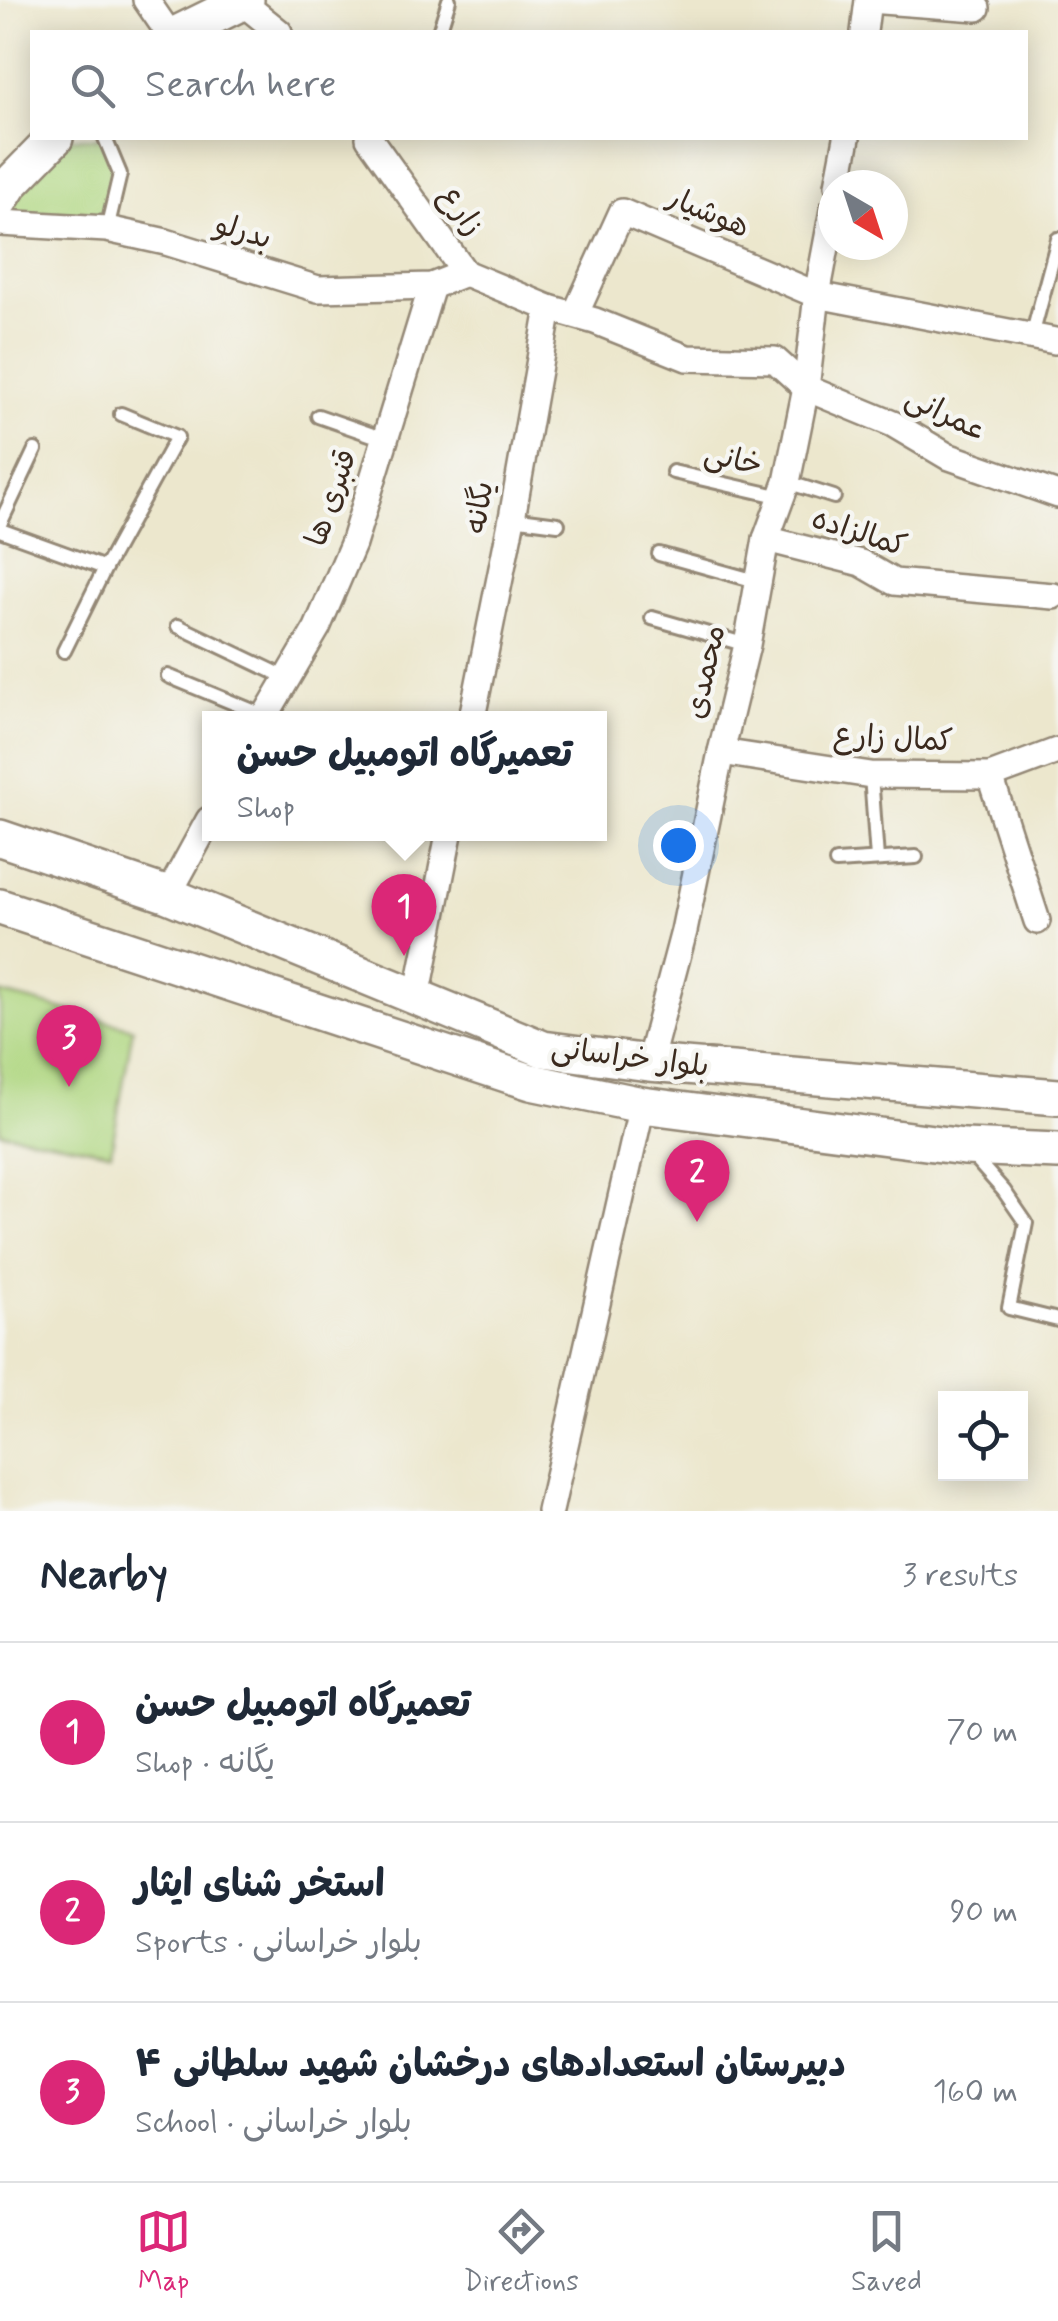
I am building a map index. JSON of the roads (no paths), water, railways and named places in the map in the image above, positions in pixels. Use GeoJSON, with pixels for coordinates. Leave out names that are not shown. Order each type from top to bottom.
{"type":"FeatureCollection","features":[{"type":"Feature","properties":{"kind":"street"},"geometry":{"type":"LineString","coordinates":[[146,0],[167,30]]}},
{"type":"Feature","properties":{"kind":"street"},"geometry":{"type":"LineString","coordinates":[[864,30],[868,0],[977,8]]}},
{"type":"Feature","properties":{"kind":"street"},"geometry":{"type":"LineString","coordinates":[[185,30],[245,2],[276,30]]}},
{"type":"Feature","properties":{"kind":"street"},"geometry":{"type":"LineString","coordinates":[[0,200],[52,140]]}},
{"type":"Feature","properties":{"kind":"street","name":"زارع"},"geometry":{"type":"LineString","coordinates":[[371,140],[464,272]]}},
{"type":"Feature","properties":{"kind":"street"},"geometry":{"type":"LineString","coordinates":[[841,170],[847,140]]}},
{"type":"Feature","properties":{"kind":"street","name":"هوشیار"},"geometry":{"type":"LineString","coordinates":[[574,315],[622,212],[817,295]]}},
{"type":"Feature","properties":{"kind":"street","name":"بدرلو"},"geometry":{"type":"LineString","coordinates":[[0,223],[107,229],[166,242],[318,290],[432,286],[464,272]]}},
{"type":"Feature","properties":{"kind":"street","name":"محمدی"},"geometry":{"type":"LineString","coordinates":[[649,1063],[684,931],[748,645],[756,581],[784,490],[806,388],[824,260]]}},
{"type":"Feature","properties":{"kind":"street"},"geometry":{"type":"LineString","coordinates":[[464,272],[548,308],[688,358],[775,360],[806,388]]}},
{"type":"Feature","properties":{"kind":"street","name":"قنبری ها"},"geometry":{"type":"LineString","coordinates":[[268,711],[317,628],[353,544],[432,286]]}},
{"type":"Feature","properties":{"kind":"street"},"geometry":{"type":"LineString","coordinates":[[817,295],[1043,339]]}},
{"type":"Feature","properties":{"kind":"street","name":"یگانه"},"geometry":{"type":"LineString","coordinates":[[473,711],[548,308]]}},
{"type":"Feature","properties":{"kind":"street","name":"عمرانی"},"geometry":{"type":"LineString","coordinates":[[806,388],[894,424],[947,456],[1058,495]]}},
{"type":"Feature","properties":{"kind":"street","name":"کمالزاده"},"geometry":{"type":"LineString","coordinates":[[766,539],[861,563],[894,582],[1053,596]]}},
{"type":"Feature","properties":{"kind":"street","name":"کمال زارع"},"geometry":{"type":"LineString","coordinates":[[721,752],[870,775],[990,776],[1057,752]]}},
{"type":"Feature","properties":{"kind":"street"},"geometry":{"type":"LineString","coordinates":[[990,776],[1037,921]]}},
{"type":"Feature","properties":{"kind":"street"},"geometry":{"type":"LineString","coordinates":[[168,895],[202,833]]}},
{"type":"Feature","properties":{"kind":"street","name":"بلوار خراسانی"},"geometry":{"type":"LineString","coordinates":[[0,838],[168,895],[543,1049],[649,1063],[1058,1097]]}},
{"type":"Feature","properties":{"kind":"street"},"geometry":{"type":"LineString","coordinates":[[417,997],[448,841]]}},
{"type":"Feature","properties":{"kind":"street","name":"بلوار خراسانی"},"geometry":{"type":"LineString","coordinates":[[0,907],[530,1082],[642,1105],[964,1146],[1058,1151]]}},
{"type":"Feature","properties":{"kind":"street"},"geometry":{"type":"LineString","coordinates":[[550,1511],[649,1063]]}},
{"type":"Feature","properties":{"kind":"lane"},"geometry":{"type":"LineString","coordinates":[[440,30],[449,0]]}},
{"type":"Feature","properties":{"kind":"lane"},"geometry":{"type":"LineString","coordinates":[[106,140],[120,174],[107,229]]}},
{"type":"Feature","properties":{"kind":"lane"},"geometry":{"type":"LineString","coordinates":[[1043,339],[1058,240]]}},
{"type":"Feature","properties":{"kind":"lane"},"geometry":{"type":"LineString","coordinates":[[64,651],[177,438],[121,414]]}},
{"type":"Feature","properties":{"kind":"lane"},"geometry":{"type":"LineString","coordinates":[[318,416],[386,440]]}},
{"type":"Feature","properties":{"kind":"lane"},"geometry":{"type":"LineString","coordinates":[[34,450],[0,527],[105,568]]}},
{"type":"Feature","properties":{"kind":"lane","name":"خانی"},"geometry":{"type":"LineString","coordinates":[[674,472],[834,497]]}},
{"type":"Feature","properties":{"kind":"lane"},"geometry":{"type":"LineString","coordinates":[[512,518],[558,524]]}},
{"type":"Feature","properties":{"kind":"lane"},"geometry":{"type":"LineString","coordinates":[[658,554],[756,581]]}},
{"type":"Feature","properties":{"kind":"lane"},"geometry":{"type":"LineString","coordinates":[[652,618],[748,645]]}},
{"type":"Feature","properties":{"kind":"lane"},"geometry":{"type":"LineString","coordinates":[[178,626],[287,678]]}},
{"type":"Feature","properties":{"kind":"lane"},"geometry":{"type":"LineString","coordinates":[[168,676],[251,711]]}},
{"type":"Feature","properties":{"kind":"lane"},"geometry":{"type":"LineString","coordinates":[[870,775],[877,859]]}},
{"type":"Feature","properties":{"kind":"lane"},"geometry":{"type":"LineString","coordinates":[[836,862],[916,857]]}},
{"type":"Feature","properties":{"kind":"lane"},"geometry":{"type":"LineString","coordinates":[[964,1146],[1026,1224],[1009,1308],[1058,1320]]}},
{"type":"Feature","properties":{"kind":"place","name":"تعمیرگاه اتومبیل حسن"},"geometry":{"type":"Point","coordinates":[404,956]}},
{"type":"Feature","properties":{"kind":"place","name":"۴ دبیرستان استعدادهای درخشان شهید سلطانی"},"geometry":{"type":"Point","coordinates":[69,1087]}},
{"type":"Feature","properties":{"kind":"place","name":"استخر شنای ایثار"},"geometry":{"type":"Point","coordinates":[697,1222]}}]}
